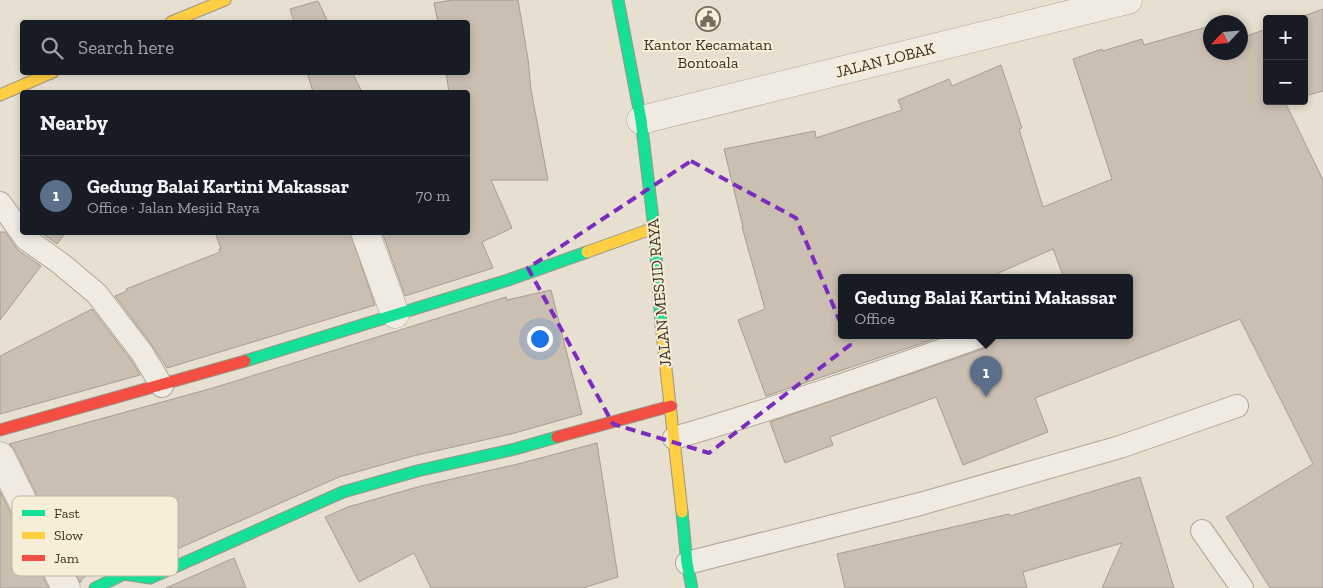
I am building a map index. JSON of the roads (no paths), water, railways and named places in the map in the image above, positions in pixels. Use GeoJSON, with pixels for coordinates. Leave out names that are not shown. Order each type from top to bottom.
{"type":"FeatureCollection","features":[{"type":"Feature","properties":{"kind":"main road"},"geometry":{"type":"LineString","coordinates":[[174,20],[192,6],[225,0]]}},
{"type":"Feature","properties":{"kind":"main road","name":"JALAN MESJID RAYA"},"geometry":{"type":"LineString","coordinates":[[618,0],[640,120],[654,228],[663,344],[687,563],[692,588]]}},
{"type":"Feature","properties":{"kind":"main road"},"geometry":{"type":"LineString","coordinates":[[0,95],[45,75]]}},
{"type":"Feature","properties":{"kind":"main road"},"geometry":{"type":"LineString","coordinates":[[0,430],[162,386],[508,280],[654,228]]}},
{"type":"Feature","properties":{"kind":"main road"},"geometry":{"type":"LineString","coordinates":[[178,566],[343,492],[417,471],[515,449],[671,406]]}},
{"type":"Feature","properties":{"kind":"main road"},"geometry":{"type":"LineString","coordinates":[[95,588],[120,576]]}},
{"type":"Feature","properties":{"kind":"main road"},"geometry":{"type":"LineString","coordinates":[[137,576],[150,578],[154,576]]}},
{"type":"Feature","properties":{"kind":"street","name":"JALAN LOBAK"},"geometry":{"type":"LineString","coordinates":[[640,120],[1128,0]]}},
{"type":"Feature","properties":{"kind":"street"},"geometry":{"type":"LineString","coordinates":[[366,235],[396,314]]}},
{"type":"Feature","properties":{"kind":"street"},"geometry":{"type":"LineString","coordinates":[[0,456],[20,496]]}},
{"type":"Feature","properties":{"kind":"street"},"geometry":{"type":"LineString","coordinates":[[60,576],[66,588]]}},
{"type":"Feature","properties":{"kind":"lane"},"geometry":{"type":"LineString","coordinates":[[0,203],[20,231]]}},
{"type":"Feature","properties":{"kind":"lane"},"geometry":{"type":"LineString","coordinates":[[23,235],[97,294],[142,352],[162,386]]}},
{"type":"Feature","properties":{"kind":"lane"},"geometry":{"type":"LineString","coordinates":[[674,438],[875,374],[974,339]]}},
{"type":"Feature","properties":{"kind":"lane"},"geometry":{"type":"LineString","coordinates":[[687,563],[920,504],[1120,447],[1236,406]]}},
{"type":"Feature","properties":{"kind":"lane"},"geometry":{"type":"LineString","coordinates":[[1202,531],[1242,588]]}},
{"type":"Feature","properties":{"kind":"place","name":"Kantor Kecamatan Bontoala"},"geometry":{"type":"Point","coordinates":[708,19]}},
{"type":"Feature","properties":{"kind":"place","name":"Gedung Balai Kartini Makassar"},"geometry":{"type":"Point","coordinates":[986,397]}}]}
